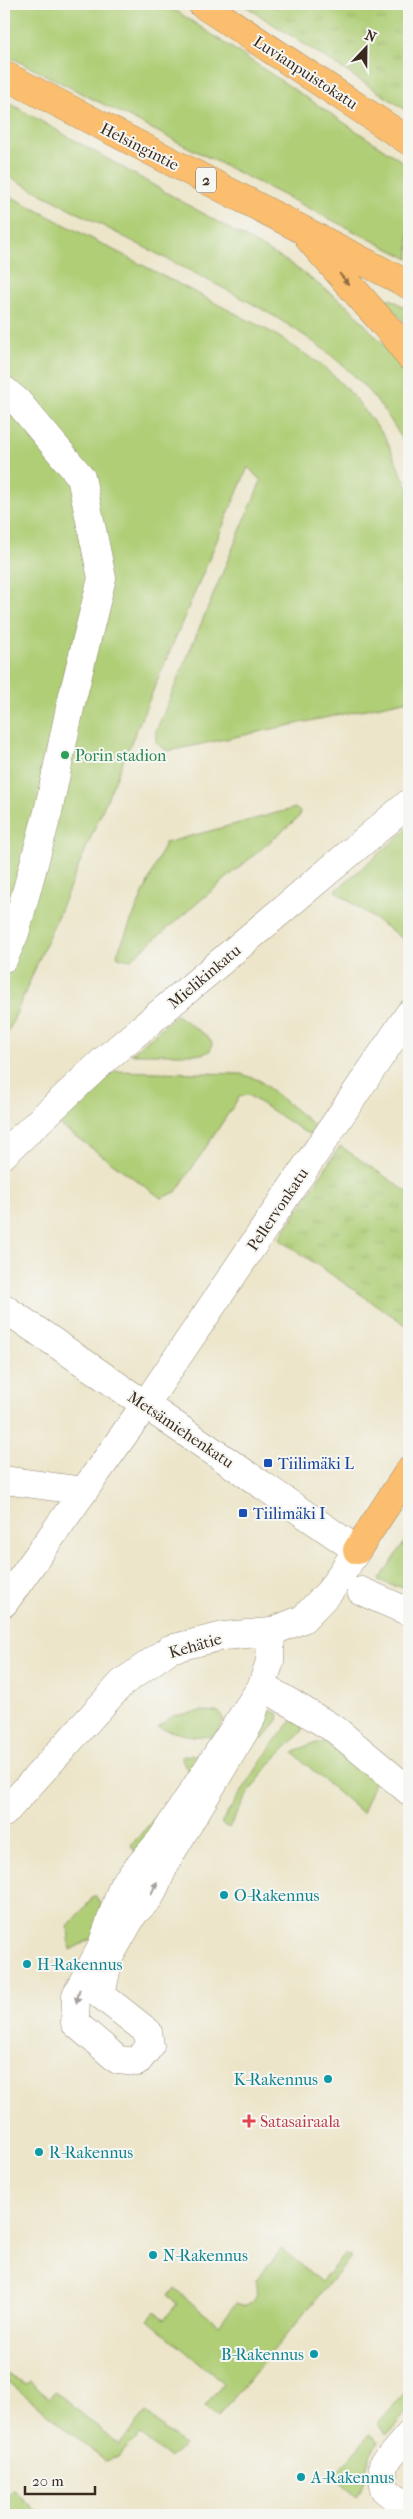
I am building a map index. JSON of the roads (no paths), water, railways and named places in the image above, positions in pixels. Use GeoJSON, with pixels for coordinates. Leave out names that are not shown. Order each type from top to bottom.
{"type":"FeatureCollection","features":[{"type":"Feature","properties":{"kind":"main road","name":"Luvianpuistokatu"},"geometry":{"type":"LineString","coordinates":[[202,4],[409,141]]}},
{"type":"Feature","properties":{"kind":"main road","name":"Helsingintie"},"geometry":{"type":"LineString","coordinates":[[4,75],[409,285]]}},
{"type":"Feature","properties":{"kind":"main road"},"geometry":{"type":"LineString","coordinates":[[301,229],[398,340],[409,356]]}},
{"type":"Feature","properties":{"kind":"main road"},"geometry":{"type":"LineString","coordinates":[[357,1550],[409,1470]]}},
{"type":"Feature","properties":{"kind":"street"},"geometry":{"type":"LineString","coordinates":[[4,390],[18,402],[81,477],[102,578],[71,703],[48,812],[15,933],[4,958]]}},
{"type":"Feature","properties":{"kind":"street","name":"Mielikinkatu"},"geometry":{"type":"LineString","coordinates":[[4,1154],[103,1061],[409,804]]}},
{"type":"Feature","properties":{"kind":"street","name":"Pellervonkatu"},"geometry":{"type":"LineString","coordinates":[[4,1603],[12,1576],[84,1491],[145,1405],[409,1014]]}},
{"type":"Feature","properties":{"kind":"street","name":"Metsämiehenkatu"},"geometry":{"type":"LineString","coordinates":[[4,1308],[357,1550]]}},
{"type":"Feature","properties":{"kind":"street"},"geometry":{"type":"LineString","coordinates":[[4,1480],[84,1491]]}},
{"type":"Feature","properties":{"kind":"street","name":"Kehätie"},"geometry":{"type":"LineString","coordinates":[[4,1813],[122,1683],[170,1649],[223,1636],[271,1632],[303,1619],[330,1591],[357,1550]]}},
{"type":"Feature","properties":{"kind":"street"},"geometry":{"type":"LineString","coordinates":[[361,1591],[409,1612]]}},
{"type":"Feature","properties":{"kind":"street"},"geometry":{"type":"LineString","coordinates":[[262,1686],[161,1840],[123,1885],[125,1908],[108,1957],[101,1995],[148,2032],[150,2046],[137,2062],[118,2060],[75,2024],[76,1995],[125,1908],[150,1897],[168,1858],[250,1722],[262,1686],[270,1661],[271,1632]]}},
{"type":"Feature","properties":{"kind":"street"},"geometry":{"type":"LineString","coordinates":[[262,1686],[336,1730],[409,1791]]}},
{"type":"Feature","properties":{"kind":"street"},"geometry":{"type":"LineString","coordinates":[[409,2434],[383,2466],[384,2489],[405,2506],[409,2506]]}},
{"type":"Feature","properties":{"kind":"place","name":"Porin stadion"},"geometry":{"type":"Point","coordinates":[65,755]}},
{"type":"Feature","properties":{"kind":"place","name":"Tiilimäki L"},"geometry":{"type":"Point","coordinates":[268,1463]}},
{"type":"Feature","properties":{"kind":"place","name":"Tiilimäki I"},"geometry":{"type":"Point","coordinates":[243,1513]}},
{"type":"Feature","properties":{"kind":"place","name":"O-Rakennus"},"geometry":{"type":"Point","coordinates":[224,1895]}},
{"type":"Feature","properties":{"kind":"place","name":"H-Rakennus"},"geometry":{"type":"Point","coordinates":[27,1964]}},
{"type":"Feature","properties":{"kind":"place","name":"K-Rakennus"},"geometry":{"type":"Point","coordinates":[328,2079]}},
{"type":"Feature","properties":{"kind":"place","name":"Satasairaala"},"geometry":{"type":"Point","coordinates":[249,2121]}},
{"type":"Feature","properties":{"kind":"place","name":"R-Rakennus"},"geometry":{"type":"Point","coordinates":[39,2152]}},
{"type":"Feature","properties":{"kind":"place","name":"N-Rakennus"},"geometry":{"type":"Point","coordinates":[153,2255]}},
{"type":"Feature","properties":{"kind":"place","name":"B-Rakennus"},"geometry":{"type":"Point","coordinates":[314,2354]}},
{"type":"Feature","properties":{"kind":"place","name":"A-Rakennus"},"geometry":{"type":"Point","coordinates":[301,2477]}}]}
